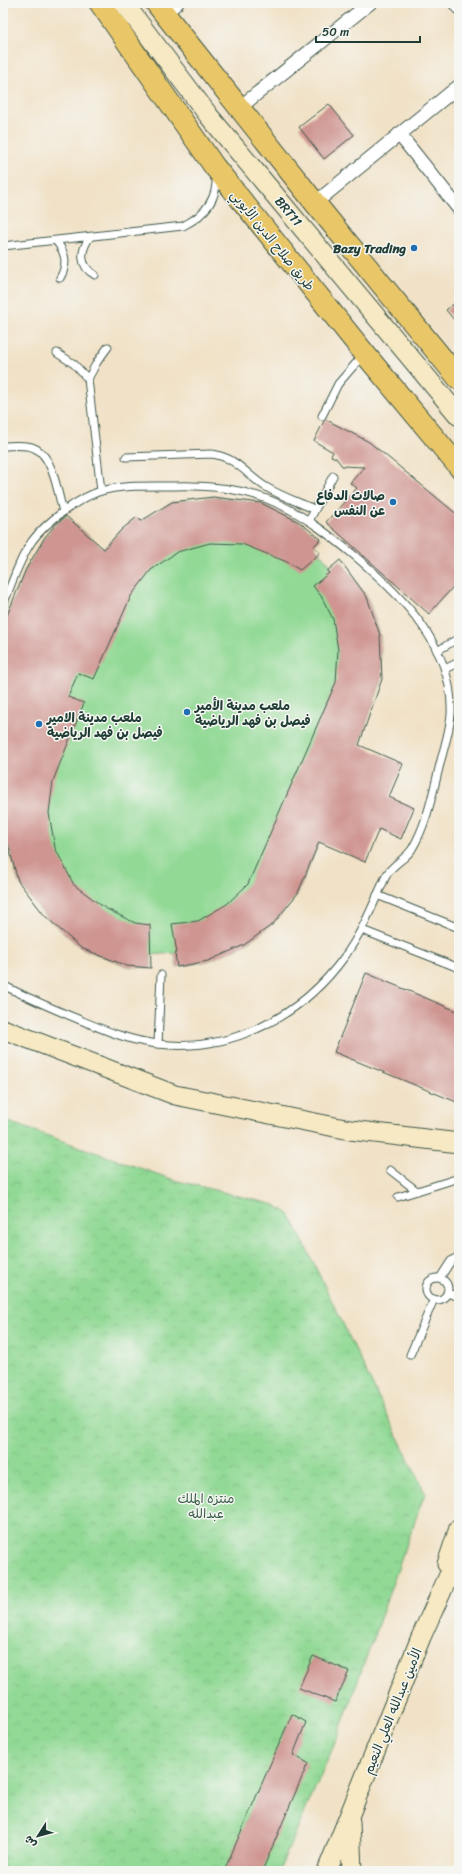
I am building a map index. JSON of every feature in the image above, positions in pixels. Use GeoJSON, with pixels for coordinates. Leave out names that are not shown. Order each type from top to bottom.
{"type":"FeatureCollection","features":[{"type":"Feature","properties":{"kind":"main road","name":"طريق صلاح الدين الأيوبي"},"geometry":{"type":"LineString","coordinates":[[100,3],[214,166],[364,354],[459,467]]}},
{"type":"Feature","properties":{"kind":"main road","name":"BRT11"},"geometry":{"type":"LineString","coordinates":[[124,3],[209,116],[459,416]]}},
{"type":"Feature","properties":{"kind":"main road"},"geometry":{"type":"LineString","coordinates":[[166,6],[239,108],[459,379]]}},
{"type":"Feature","properties":{"kind":"main road"},"geometry":{"type":"LineString","coordinates":[[3,1029],[175,1095],[350,1130],[459,1143]]}},
{"type":"Feature","properties":{"kind":"main road"},"geometry":{"type":"LineString","coordinates":[[436,1602],[459,1528]]}},
{"type":"Feature","properties":{"kind":"main road","name":"الأمين عبدالله العلي النعيم"},"geometry":{"type":"LineString","coordinates":[[327,1871],[350,1818],[436,1602],[459,1553]]}},
{"type":"Feature","properties":{"kind":"main road"},"geometry":{"type":"LineString","coordinates":[[350,1818],[352,1871]]}},
{"type":"Feature","properties":{"kind":"street"},"geometry":{"type":"LineString","coordinates":[[239,108],[370,3]]}},
{"type":"Feature","properties":{"kind":"street"},"geometry":{"type":"LineString","coordinates":[[455,3],[459,8]]}},
{"type":"Feature","properties":{"kind":"street"},"geometry":{"type":"LineString","coordinates":[[315,203],[459,86]]}},
{"type":"Feature","properties":{"kind":"street"},"geometry":{"type":"LineString","coordinates":[[399,134],[459,209]]}},
{"type":"Feature","properties":{"kind":"lane"},"geometry":{"type":"LineString","coordinates":[[3,246],[169,229],[183,226],[197,219],[207,208],[214,195],[216,181],[214,166]]}},
{"type":"Feature","properties":{"kind":"lane"},"geometry":{"type":"LineString","coordinates":[[90,237],[85,245],[83,262],[87,271],[95,275]]}},
{"type":"Feature","properties":{"kind":"lane"},"geometry":{"type":"LineString","coordinates":[[56,241],[65,255],[64,271],[60,278]]}},
{"type":"Feature","properties":{"kind":"lane"},"geometry":{"type":"LineString","coordinates":[[101,491],[88,379],[96,362],[108,347]]}},
{"type":"Feature","properties":{"kind":"lane"},"geometry":{"type":"LineString","coordinates":[[57,353],[74,364],[88,379]]}},
{"type":"Feature","properties":{"kind":"lane"},"geometry":{"type":"LineString","coordinates":[[322,416],[338,384],[364,354]]}},
{"type":"Feature","properties":{"kind":"lane"},"geometry":{"type":"LineString","coordinates":[[3,446],[33,447],[45,456],[51,468],[63,512]]}},
{"type":"Feature","properties":{"kind":"lane"},"geometry":{"type":"LineString","coordinates":[[126,457],[212,454],[222,456],[240,466],[253,479],[268,488],[314,509]]}},
{"type":"Feature","properties":{"kind":"lane"},"geometry":{"type":"LineString","coordinates":[[309,521],[314,509],[333,476]]}},
{"type":"Feature","properties":{"kind":"lane"},"geometry":{"type":"LineString","coordinates":[[3,605],[22,560],[32,541],[46,525],[63,512],[101,491],[155,486],[217,486],[249,493],[279,504],[309,521],[342,545],[379,577],[407,606],[427,632],[438,651],[445,669],[450,690],[451,705],[449,734],[425,819],[410,852],[390,869],[362,930],[344,957],[325,981],[303,1002],[277,1020],[249,1033],[220,1042],[189,1046],[158,1044],[128,1038],[99,1028],[26,997],[3,985]]}},
{"type":"Feature","properties":{"kind":"lane"},"geometry":{"type":"LineString","coordinates":[[438,651],[459,638]]}},
{"type":"Feature","properties":{"kind":"lane"},"geometry":{"type":"LineString","coordinates":[[445,669],[459,662]]}},
{"type":"Feature","properties":{"kind":"lane"},"geometry":{"type":"LineString","coordinates":[[378,895],[459,928]]}},
{"type":"Feature","properties":{"kind":"lane"},"geometry":{"type":"LineString","coordinates":[[362,930],[459,968]]}},
{"type":"Feature","properties":{"kind":"lane"},"geometry":{"type":"LineString","coordinates":[[158,1044],[161,975]]}},
{"type":"Feature","properties":{"kind":"lane"},"geometry":{"type":"LineString","coordinates":[[390,1170],[417,1191]]}},
{"type":"Feature","properties":{"kind":"lane"},"geometry":{"type":"LineString","coordinates":[[398,1197],[459,1178]]}},
{"type":"Feature","properties":{"kind":"lane"},"geometry":{"type":"LineString","coordinates":[[440,1278],[451,1261],[459,1256]]}},
{"type":"Feature","properties":{"kind":"lane"},"geometry":{"type":"LineString","coordinates":[[440,1278],[447,1284],[447,1293],[442,1298],[434,1299],[427,1293],[427,1283],[431,1279],[440,1278]]}},
{"type":"Feature","properties":{"kind":"lane"},"geometry":{"type":"LineString","coordinates":[[447,1293],[459,1297]]}},
{"type":"Feature","properties":{"kind":"lane"},"geometry":{"type":"LineString","coordinates":[[410,1355],[434,1299]]}},
{"type":"Feature","properties":{"kind":"green space","name":"ملعب مدينة الأمير فيصل بن فهد الرياضية"},"geometry":{"type":"Polygon","coordinates":[[[213,497],[261,503],[299,522],[321,539],[314,546],[332,567],[340,560],[367,597],[380,635],[382,679],[359,745],[298,893],[273,924],[244,945],[208,961],[177,967],[175,953],[151,955],[151,968],[127,966],[81,948],[45,916],[18,881],[8,844],[3,844],[3,625],[26,569],[45,537],[64,514],[104,549],[121,530],[137,517],[141,521],[172,502],[213,497]]]}},
{"type":"Feature","properties":{"kind":"green space","name":"منتزه الملك عبدالله"},"geometry":{"type":"Polygon","coordinates":[[[3,1120],[174,1180],[275,1205],[289,1214],[425,1493],[338,1736],[279,1871],[3,1871],[3,1120]]]}},
{"type":"Feature","properties":{"kind":"building"},"geometry":{"type":"Polygon","coordinates":[[[329,104],[354,135],[324,159],[299,127],[329,104]]]}},
{"type":"Feature","properties":{"kind":"building"},"geometry":{"type":"Polygon","coordinates":[[[459,300],[459,326],[446,310],[459,300]]]}},
{"type":"Feature","properties":{"kind":"building","name":"صالات الدفاع عن النفس"},"geometry":{"type":"Polygon","coordinates":[[[325,419],[369,442],[459,516],[459,580],[429,614],[326,522],[357,488],[350,483],[364,467],[342,466],[336,458],[331,456],[333,452],[314,441],[325,419]]]}},
{"type":"Feature","properties":{"kind":"building","name":"ملعب مدينة الامير فيصل بن فهد الرياضية"},"geometry":{"type":"Polygon","coordinates":[[[213,497],[261,503],[299,522],[321,539],[314,546],[320,553],[300,570],[287,562],[242,544],[210,543],[177,552],[151,570],[131,596],[94,679],[78,673],[68,697],[84,703],[53,781],[49,813],[55,848],[74,885],[105,908],[135,923],[150,925],[151,968],[127,966],[81,948],[45,916],[18,881],[8,844],[3,844],[3,625],[26,569],[45,537],[56,524],[66,516],[104,549],[121,530],[137,517],[141,521],[172,502],[213,497]]]}},
{"type":"Feature","properties":{"kind":"building"},"geometry":{"type":"Polygon","coordinates":[[[340,560],[367,597],[380,635],[382,679],[359,745],[403,764],[389,797],[414,808],[401,839],[379,829],[365,862],[319,842],[298,893],[273,924],[244,945],[208,961],[177,967],[175,953],[177,953],[172,924],[198,921],[227,904],[248,884],[336,682],[338,650],[333,619],[321,596],[313,586],[329,573],[327,571],[340,560]]]}},
{"type":"Feature","properties":{"kind":"building"},"geometry":{"type":"Polygon","coordinates":[[[366,973],[459,1012],[459,1103],[334,1052],[366,973]]]}},
{"type":"Feature","properties":{"kind":"building"},"geometry":{"type":"Polygon","coordinates":[[[313,1656],[349,1671],[335,1702],[299,1688],[313,1656]]]}},
{"type":"Feature","properties":{"kind":"building"},"geometry":{"type":"Polygon","coordinates":[[[292,1714],[306,1722],[293,1755],[308,1763],[262,1871],[224,1871],[292,1714]]]}},
{"type":"Feature","properties":{"kind":"place","name":"Bazy Trading"},"geometry":{"type":"Point","coordinates":[414,248]}},
{"type":"Feature","properties":{"kind":"place","name":"صالات الدفاع عن النفس"},"geometry":{"type":"Point","coordinates":[393,502]}},
{"type":"Feature","properties":{"kind":"place","name":"ملعب مدينة الأمير فيصل بن فهد الرياضية"},"geometry":{"type":"Point","coordinates":[187,712]}},
{"type":"Feature","properties":{"kind":"place","name":"ملعب مدينة الامير فيصل بن فهد الرياضية"},"geometry":{"type":"Point","coordinates":[39,724]}}]}
